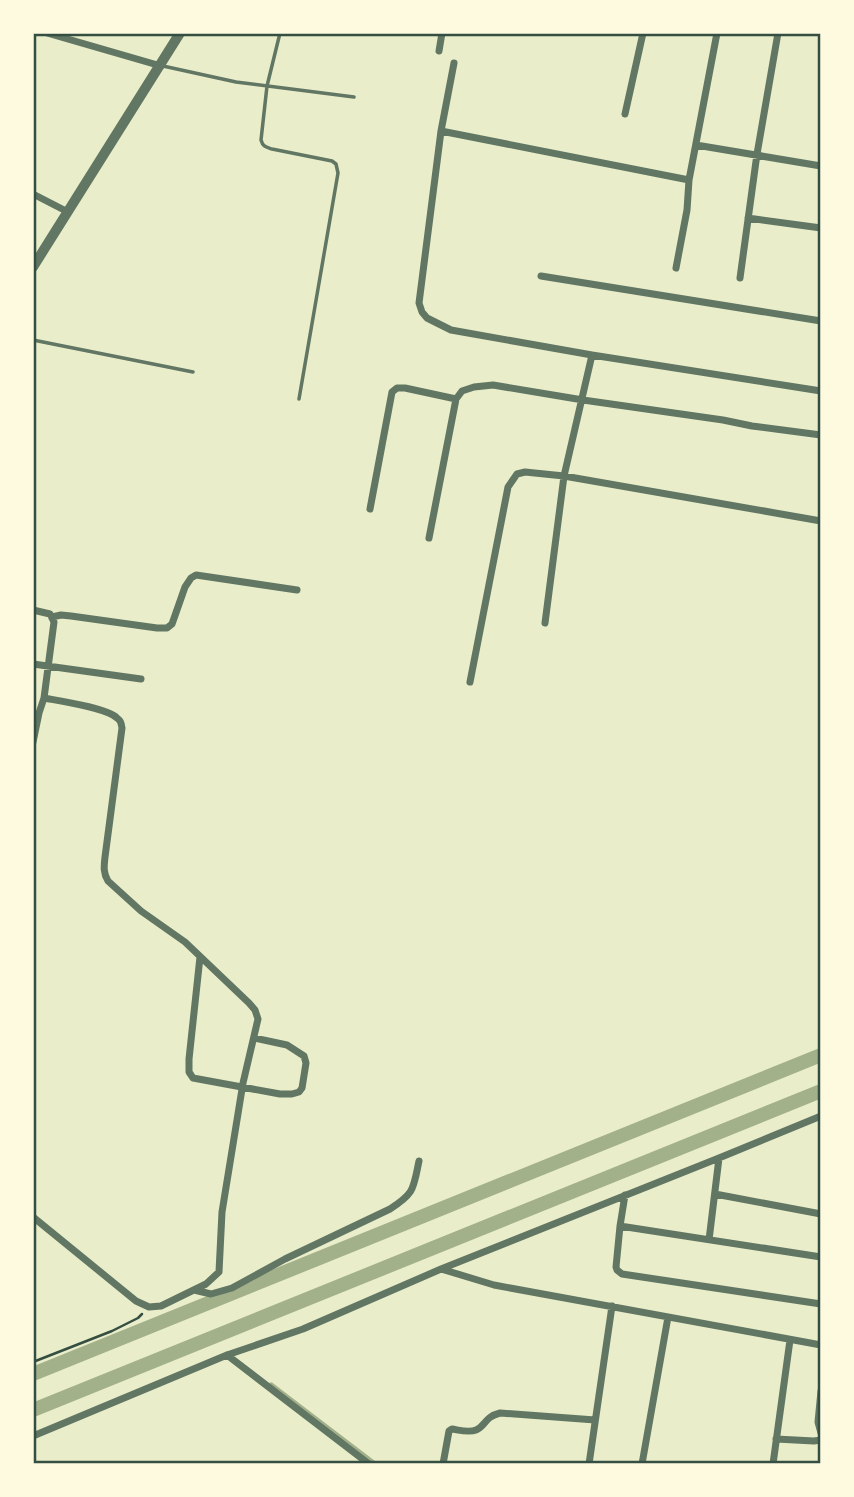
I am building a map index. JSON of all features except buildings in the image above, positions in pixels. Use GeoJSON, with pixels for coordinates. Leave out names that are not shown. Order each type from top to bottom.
{"type":"FeatureCollection","features":[{"type":"Feature","properties":{"kind":"street"},"geometry":{"type":"LineString","coordinates":[[47,33],[161,66]]}},
{"type":"Feature","properties":{"kind":"street"},"geometry":{"type":"LineString","coordinates":[[33,267],[180,33]]}},
{"type":"Feature","properties":{"kind":"street"},"geometry":{"type":"LineString","coordinates":[[439,51],[442,33]]}},
{"type":"Feature","properties":{"kind":"street"},"geometry":{"type":"LineString","coordinates":[[625,114],[643,33]]}},
{"type":"Feature","properties":{"kind":"street"},"geometry":{"type":"LineString","coordinates":[[676,268],[687,211],[689,180],[717,33]]}},
{"type":"Feature","properties":{"kind":"street"},"geometry":{"type":"LineString","coordinates":[[740,278],[778,33]]}},
{"type":"Feature","properties":{"kind":"street"},"geometry":{"type":"LineString","coordinates":[[454,63],[441,131],[419,303],[427,318],[451,330],[821,391]]}},
{"type":"Feature","properties":{"kind":"street"},"geometry":{"type":"LineString","coordinates":[[441,131],[689,180]]}},
{"type":"Feature","properties":{"kind":"street"},"geometry":{"type":"LineString","coordinates":[[696,145],[821,166]]}},
{"type":"Feature","properties":{"kind":"street"},"geometry":{"type":"LineString","coordinates":[[33,194],[68,212]]}},
{"type":"Feature","properties":{"kind":"street"},"geometry":{"type":"LineString","coordinates":[[748,218],[821,228]]}},
{"type":"Feature","properties":{"kind":"street"},"geometry":{"type":"LineString","coordinates":[[541,276],[821,321]]}},
{"type":"Feature","properties":{"kind":"street"},"geometry":{"type":"LineString","coordinates":[[545,623],[564,476],[592,355]]}},
{"type":"Feature","properties":{"kind":"street"},"geometry":{"type":"LineString","coordinates":[[429,538],[456,399],[462,391],[474,387],[493,385],[821,435]]}},
{"type":"Feature","properties":{"kind":"street"},"geometry":{"type":"LineString","coordinates":[[370,509],[392,392],[397,388],[405,388],[456,399]]}},
{"type":"Feature","properties":{"kind":"street"},"geometry":{"type":"LineString","coordinates":[[470,682],[508,487],[517,474],[525,472],[564,476],[821,521]]}},
{"type":"Feature","properties":{"kind":"street"},"geometry":{"type":"LineString","coordinates":[[52,617],[61,615],[167,628],[172,624],[185,587],[191,578],[197,575],[297,590]]}},
{"type":"Feature","properties":{"kind":"street"},"geometry":{"type":"LineString","coordinates":[[33,610],[50,614],[54,622],[44,698],[33,742]]}},
{"type":"Feature","properties":{"kind":"street"},"geometry":{"type":"LineString","coordinates":[[33,664],[141,679]]}},
{"type":"Feature","properties":{"kind":"street"},"geometry":{"type":"LineString","coordinates":[[33,1217],[136,1301],[149,1307],[161,1306],[206,1284],[219,1272],[222,1212],[258,1019],[256,1010],[185,942],[141,911],[106,877],[105,857],[122,728],[120,719],[94,708],[44,698]]}},
{"type":"Feature","properties":{"kind":"street"},"geometry":{"type":"LineString","coordinates":[[200,957],[189,1059],[192,1078],[280,1094],[299,1092],[306,1063],[304,1056],[287,1045],[254,1038]]}},
{"type":"Feature","properties":{"kind":"street"},"geometry":{"type":"LineString","coordinates":[[33,1436],[227,1355],[303,1329],[441,1269],[821,1116]]}},
{"type":"Feature","properties":{"kind":"street"},"geometry":{"type":"LineString","coordinates":[[709,1240],[719,1158]]}},
{"type":"Feature","properties":{"kind":"street"},"geometry":{"type":"LineString","coordinates":[[193,1290],[211,1293],[232,1288],[285,1258],[390,1209],[412,1191],[419,1161]]}},
{"type":"Feature","properties":{"kind":"street"},"geometry":{"type":"LineString","coordinates":[[715,1194],[821,1214]]}},
{"type":"Feature","properties":{"kind":"street"},"geometry":{"type":"LineString","coordinates":[[625,1195],[616,1267],[620,1272],[821,1304]]}},
{"type":"Feature","properties":{"kind":"street"},"geometry":{"type":"LineString","coordinates":[[620,1226],[821,1257]]}},
{"type":"Feature","properties":{"kind":"street"},"geometry":{"type":"LineString","coordinates":[[441,1269],[494,1285],[821,1345]]}},
{"type":"Feature","properties":{"kind":"street"},"geometry":{"type":"LineString","coordinates":[[589,1464],[612,1306]]}},
{"type":"Feature","properties":{"kind":"street"},"geometry":{"type":"LineString","coordinates":[[642,1464],[668,1317]]}},
{"type":"Feature","properties":{"kind":"street"},"geometry":{"type":"LineString","coordinates":[[773,1464],[790,1339]]}},
{"type":"Feature","properties":{"kind":"street"},"geometry":{"type":"LineString","coordinates":[[227,1355],[369,1464]]}},
{"type":"Feature","properties":{"kind":"street"},"geometry":{"type":"LineString","coordinates":[[821,1391],[818,1422],[821,1433]]}},
{"type":"Feature","properties":{"kind":"street"},"geometry":{"type":"LineString","coordinates":[[443,1464],[449,1431],[477,1430],[495,1414],[595,1420]]}},
{"type":"Feature","properties":{"kind":"street"},"geometry":{"type":"LineString","coordinates":[[776,1439],[821,1440]]}},
{"type":"Feature","properties":{"kind":"lane"},"geometry":{"type":"LineString","coordinates":[[280,33],[267,86],[261,140],[264,146],[332,161],[337,169],[299,399]]}},
{"type":"Feature","properties":{"kind":"lane"},"geometry":{"type":"LineString","coordinates":[[161,66],[236,82],[354,97]]}},
{"type":"Feature","properties":{"kind":"lane"},"geometry":{"type":"LineString","coordinates":[[33,340],[193,372]]}},
{"type":"Feature","properties":{"kind":"path"},"geometry":{"type":"LineString","coordinates":[[33,1362],[111,1331],[138,1318],[149,1307]]}},
{"type":"Feature","properties":{"kind":"waterway"},"geometry":{"type":"LineString","coordinates":[[33,1374],[821,1055]]}},
{"type":"Feature","properties":{"kind":"waterway"},"geometry":{"type":"LineString","coordinates":[[33,1410],[821,1091]]}},
{"type":"Feature","properties":{"kind":"waterway"},"geometry":{"type":"LineString","coordinates":[[271,1384],[376,1464]]}}]}
